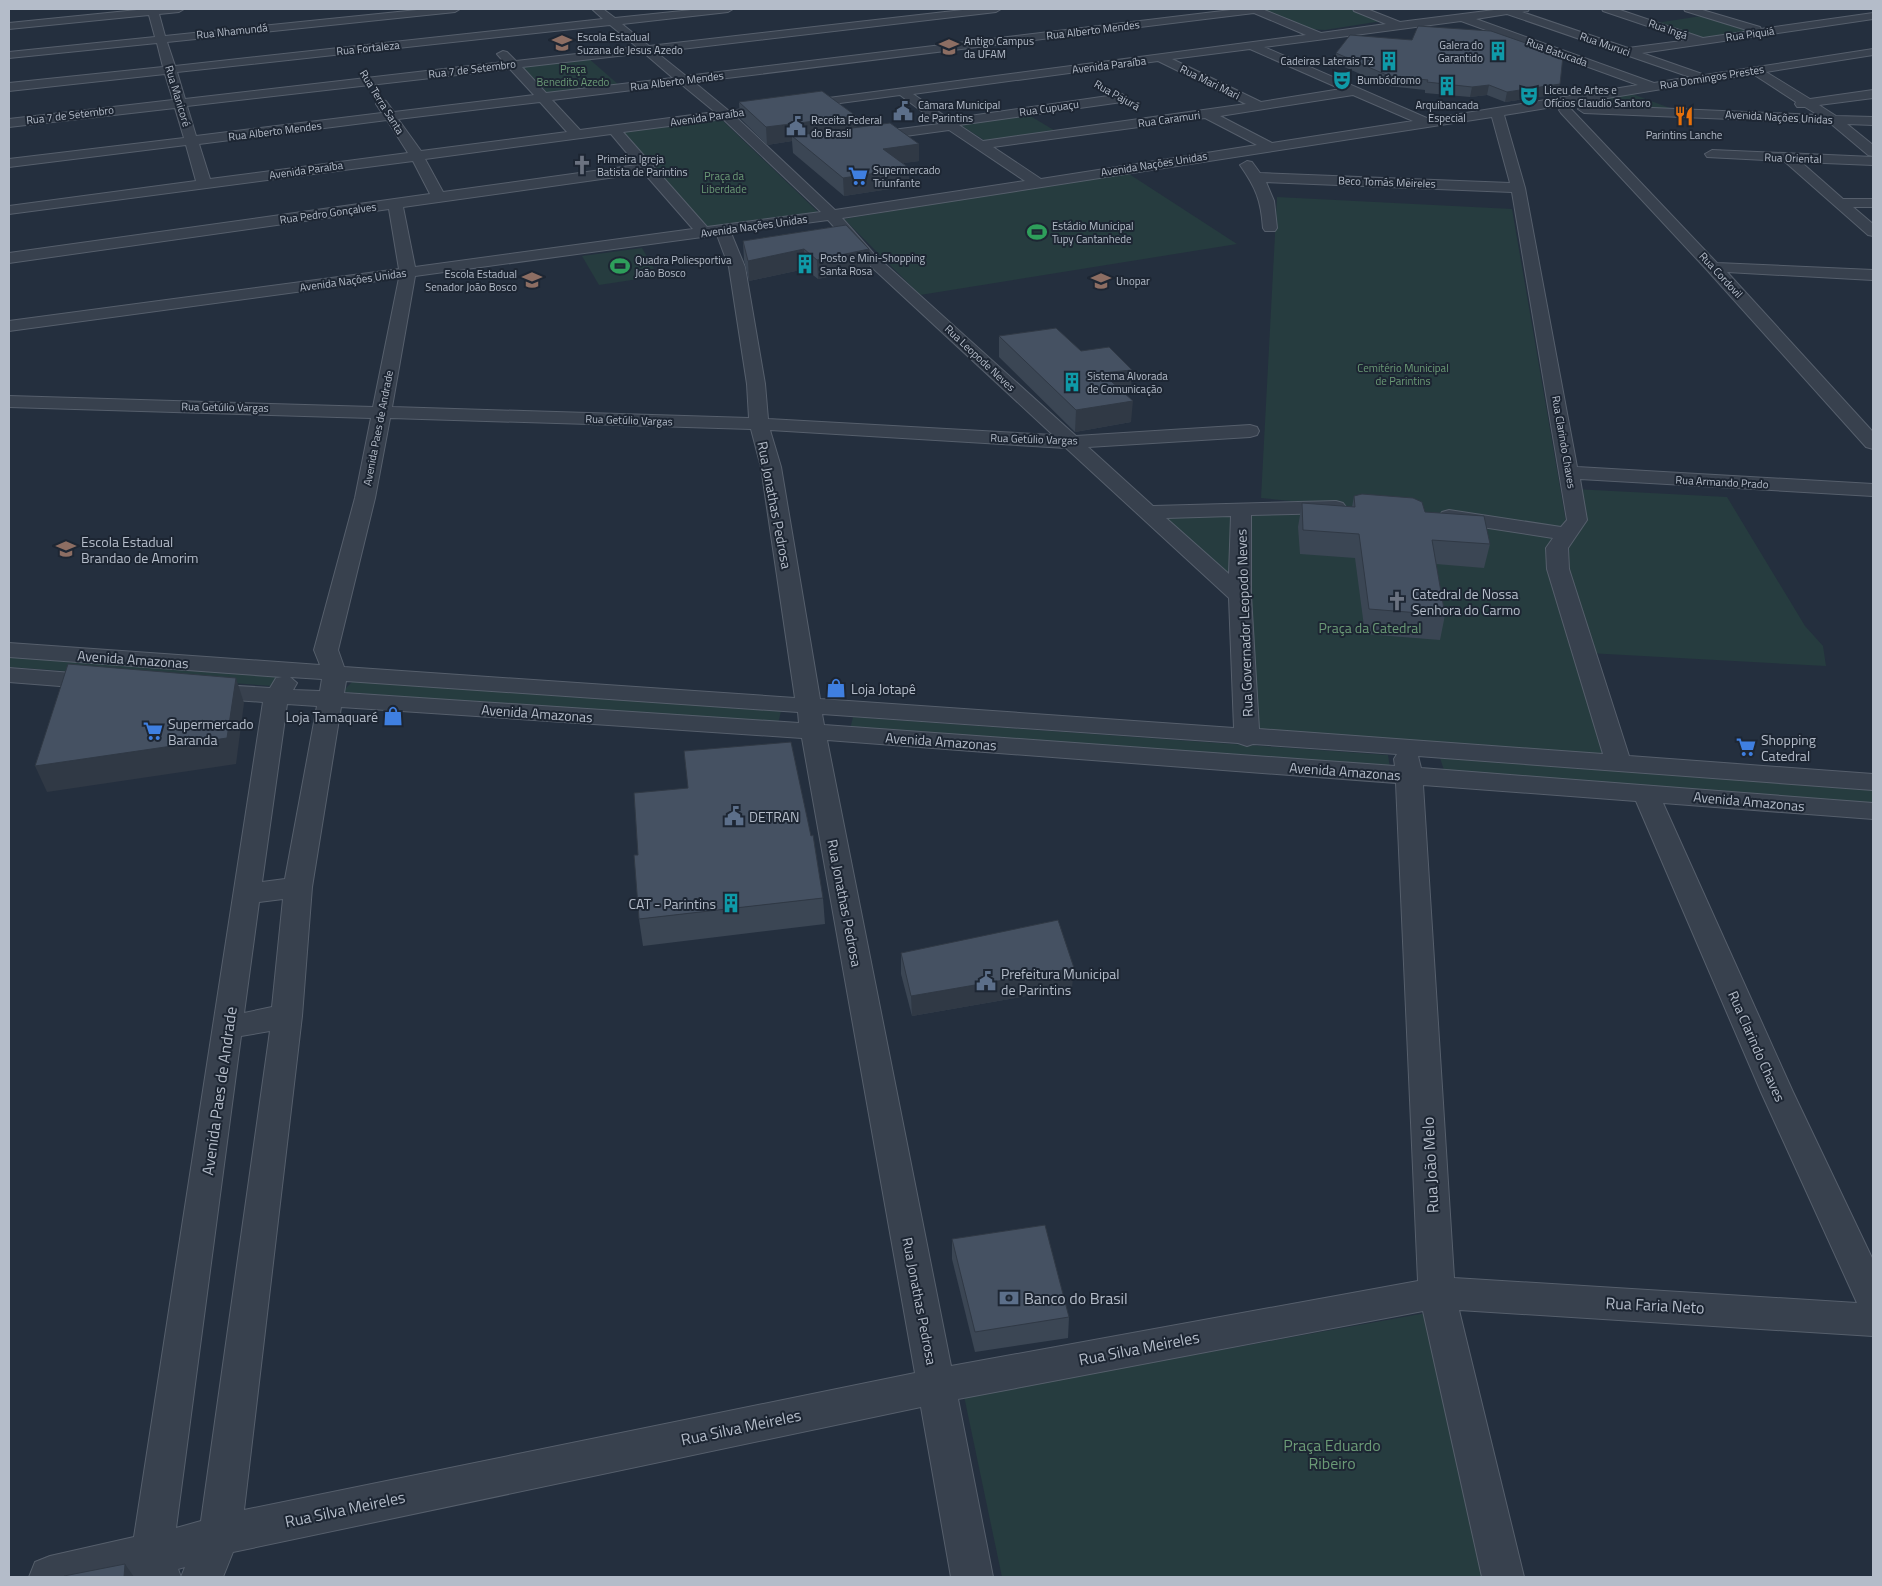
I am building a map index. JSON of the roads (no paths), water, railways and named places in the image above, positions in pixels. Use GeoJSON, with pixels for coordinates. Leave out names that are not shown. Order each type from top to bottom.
{"type":"FeatureCollection","features":[{"type":"Feature","properties":{"kind":"street"},"geometry":{"type":"LineString","coordinates":[[9,26],[152,10],[179,9]]}},
{"type":"Feature","properties":{"kind":"street","name":"Rua Terra Santa"},"geometry":{"type":"LineString","coordinates":[[323,9],[417,156],[439,198]]}},
{"type":"Feature","properties":{"kind":"street","name":"Rua Nhamundá"},"geometry":{"type":"LineString","coordinates":[[9,54],[455,9]]}},
{"type":"Feature","properties":{"kind":"street","name":"Rua Leopode Neves"},"geometry":{"type":"LineString","coordinates":[[597,9],[726,114],[832,215],[869,257],[1240,596]]}},
{"type":"Feature","properties":{"kind":"street","name":"Rua Fortaleza"},"geometry":{"type":"LineString","coordinates":[[9,86],[728,9]]}},
{"type":"Feature","properties":{"kind":"street"},"geometry":{"type":"LineString","coordinates":[[923,9],[953,25]]}},
{"type":"Feature","properties":{"kind":"street","name":"Rua 7 de Setembro"},"geometry":{"type":"LineString","coordinates":[[9,123],[179,102],[364,73],[512,64],[996,9]]}},
{"type":"Feature","properties":{"kind":"street"},"geometry":{"type":"LineString","coordinates":[[1254,9],[1319,36]]}},
{"type":"Feature","properties":{"kind":"street","name":"Rua Alberto Mendes"},"geometry":{"type":"LineString","coordinates":[[9,163],[1254,9]]}},
{"type":"Feature","properties":{"kind":"street"},"geometry":{"type":"LineString","coordinates":[[1358,9],[1399,25]]}},
{"type":"Feature","properties":{"kind":"street","name":"Avenida Paraíba"},"geometry":{"type":"LineString","coordinates":[[9,210],[1524,9]]}},
{"type":"Feature","properties":{"kind":"street","name":"Rua Ingá"},"geometry":{"type":"LineString","coordinates":[[1607,9],[1702,40]]}},
{"type":"Feature","properties":{"kind":"street"},"geometry":{"type":"LineString","coordinates":[[1689,9],[1764,32]]}},
{"type":"Feature","properties":{"kind":"street","name":"Rua Manicoré"},"geometry":{"type":"LineString","coordinates":[[152,10],[204,184]]}},
{"type":"Feature","properties":{"kind":"street","name":"Rua Muruci"},"geometry":{"type":"LineString","coordinates":[[1507,11],[1703,78]]}},
{"type":"Feature","properties":{"kind":"street"},"geometry":{"type":"LineString","coordinates":[[1813,14],[1838,21]]}},
{"type":"Feature","properties":{"kind":"street"},"geometry":{"type":"LineString","coordinates":[[467,15],[577,135]]}},
{"type":"Feature","properties":{"kind":"street"},"geometry":{"type":"LineString","coordinates":[[1651,23],[1708,15]]}},
{"type":"Feature","properties":{"kind":"street","name":"Rua Piquiá"},"geometry":{"type":"LineString","coordinates":[[1627,52],[1873,16]]}},
{"type":"Feature","properties":{"kind":"street","name":"Rua Batucada"},"geometry":{"type":"LineString","coordinates":[[1461,17],[1653,86]]}},
{"type":"Feature","properties":{"kind":"street"},"geometry":{"type":"LineString","coordinates":[[1810,25],[1837,33]]}},
{"type":"Feature","properties":{"kind":"street"},"geometry":{"type":"LineString","coordinates":[[1084,31],[1102,39]]}},
{"type":"Feature","properties":{"kind":"street"},"geometry":{"type":"LineString","coordinates":[[970,34],[1004,52]]}},
{"type":"Feature","properties":{"kind":"street"},"geometry":{"type":"LineString","coordinates":[[1251,45],[1427,123]]}},
{"type":"Feature","properties":{"kind":"street"},"geometry":{"type":"LineString","coordinates":[[1128,52],[1146,60]]}},
{"type":"Feature","properties":{"kind":"street","name":"Rua Domingos Prestes"},"geometry":{"type":"LineString","coordinates":[[1558,107],[1628,90],[1873,52]]}},
{"type":"Feature","properties":{"kind":"street","name":"Rua Mari Mari"},"geometry":{"type":"LineString","coordinates":[[1161,58],[1260,106]]}},
{"type":"Feature","properties":{"kind":"street"},"geometry":{"type":"LineString","coordinates":[[1030,64],[1047,73]]}},
{"type":"Feature","properties":{"kind":"street","name":"Rua Pajurá"},"geometry":{"type":"LineString","coordinates":[[1071,70],[1088,79]]}},
{"type":"Feature","properties":{"kind":"street"},"geometry":{"type":"LineString","coordinates":[[1754,70],[1832,119],[1873,152]]}},
{"type":"Feature","properties":{"kind":"street","name":"Rua Pajurá"},"geometry":{"type":"LineString","coordinates":[[1105,89],[1127,101]]}},
{"type":"Feature","properties":{"kind":"street"},"geometry":{"type":"LineString","coordinates":[[1628,90],[1684,112]]}},
{"type":"Feature","properties":{"kind":"street","name":"Rua Caramuri"},"geometry":{"type":"LineString","coordinates":[[982,145],[1207,114],[1355,91]]}},
{"type":"Feature","properties":{"kind":"street"},"geometry":{"type":"LineString","coordinates":[[903,92],[1038,183]]}},
{"type":"Feature","properties":{"kind":"street"},"geometry":{"type":"LineString","coordinates":[[1736,114],[1873,94]]}},
{"type":"Feature","properties":{"kind":"street","name":"Rua Cupuaçu"},"geometry":{"type":"LineString","coordinates":[[950,124],[1127,101]]}},
{"type":"Feature","properties":{"kind":"street","name":"Avenida Nações Unidas"},"geometry":{"type":"LineString","coordinates":[[9,326],[832,215],[1497,112],[1558,107],[1873,121]]}},
{"type":"Feature","properties":{"kind":"street","name":"Rua Cordovil"},"geometry":{"type":"LineString","coordinates":[[1558,107],[1713,267],[1873,443]]}},
{"type":"Feature","properties":{"kind":"street","name":"Rua Pajurá"},"geometry":{"type":"LineString","coordinates":[[1145,110],[1163,120]]}},
{"type":"Feature","properties":{"kind":"street","name":"Rua Clarindo Chaves"},"geometry":{"type":"LineString","coordinates":[[1497,112],[1518,188],[1577,517],[1576,523],[1558,548],[1558,569],[1619,763]]}},
{"type":"Feature","properties":{"kind":"street"},"geometry":{"type":"LineString","coordinates":[[1207,114],[1270,148]]}},
{"type":"Feature","properties":{"kind":"street"},"geometry":{"type":"LineString","coordinates":[[854,139],[950,124]]}},
{"type":"Feature","properties":{"kind":"street","name":"Rua Jonathas Pedrosa"},"geometry":{"type":"LineString","coordinates":[[614,130],[647,168],[713,231],[738,267],[756,384],[759,424],[771,467],[811,719],[972,1577]]}},
{"type":"Feature","properties":{"kind":"street"},"geometry":{"type":"LineString","coordinates":[[765,151],[785,148]]}},
{"type":"Feature","properties":{"kind":"street"},"geometry":{"type":"LineString","coordinates":[[1231,152],[1248,165],[1257,177],[1268,199],[1270,228]]}},
{"type":"Feature","properties":{"kind":"street","name":"Rua Oriental"},"geometry":{"type":"LineString","coordinates":[[1712,154],[1873,161]]}},
{"type":"Feature","properties":{"kind":"street"},"geometry":{"type":"LineString","coordinates":[[1788,158],[1873,232]]}},
{"type":"Feature","properties":{"kind":"street","name":"Rua Pedro Gonçalves"},"geometry":{"type":"LineString","coordinates":[[9,258],[647,168]]}},
{"type":"Feature","properties":{"kind":"street","name":"Beco Tomás Meireles"},"geometry":{"type":"LineString","coordinates":[[1257,177],[1518,188]]}},
{"type":"Feature","properties":{"kind":"street"},"geometry":{"type":"LineString","coordinates":[[1841,203],[1873,203]]}},
{"type":"Feature","properties":{"kind":"street","name":"Avenida Paes de Andrade"},"geometry":{"type":"LineString","coordinates":[[220,1535],[287,1016],[298,887],[331,674],[408,272],[395,204]]}},
{"type":"Feature","properties":{"kind":"street"},"geometry":{"type":"LineString","coordinates":[[1713,267],[1873,275]]}},
{"type":"Feature","properties":{"kind":"street","name":"Rua Getúlio Vargas"},"geometry":{"type":"LineString","coordinates":[[9,401],[759,424],[1070,442],[1250,431]]}},
{"type":"Feature","properties":{"kind":"street","name":"Rua Armando Prado"},"geometry":{"type":"LineString","coordinates":[[1570,480],[1873,490]]}},
{"type":"Feature","properties":{"kind":"street","name":"Rua Armando Prado"},"geometry":{"type":"LineString","coordinates":[[1570,480],[1873,503]]}},
{"type":"Feature","properties":{"kind":"street"},"geometry":{"type":"LineString","coordinates":[[1148,512],[1355,508]]}},
{"type":"Feature","properties":{"kind":"street","name":"Rua Governador Leopodo Neves"},"geometry":{"type":"LineString","coordinates":[[1241,509],[1240,596],[1247,738]]}},
{"type":"Feature","properties":{"kind":"street"},"geometry":{"type":"LineString","coordinates":[[1432,514],[1539,529],[1567,536]]}},
{"type":"Feature","properties":{"kind":"street","name":"Avenida Amazonas"},"geometry":{"type":"LineString","coordinates":[[9,650],[293,671]]}},
{"type":"Feature","properties":{"kind":"street","name":"Avenida Paes de Andrade"},"geometry":{"type":"LineString","coordinates":[[156,1566],[246,894],[276,697],[293,671],[331,674]]}},
{"type":"Feature","properties":{"kind":"street","name":"Avenida Amazonas"},"geometry":{"type":"LineString","coordinates":[[187,690],[276,697],[331,674],[811,719],[1407,761],[1619,763],[1873,782]]}},
{"type":"Feature","properties":{"kind":"street","name":"Avenida Amazonas"},"geometry":{"type":"LineString","coordinates":[[9,675],[118,684]]}},
{"type":"Feature","properties":{"kind":"street","name":"Avenida Amazonas"},"geometry":{"type":"LineString","coordinates":[[811,719],[1247,738],[1646,792],[1873,811]]}},
{"type":"Feature","properties":{"kind":"street","name":"Rua João Melo"},"geometry":{"type":"LineString","coordinates":[[1407,761],[1437,1294],[1503,1577]]}},
{"type":"Feature","properties":{"kind":"street","name":"Rua Clarindo Chaves"},"geometry":{"type":"LineString","coordinates":[[1646,792],[1777,1092],[1873,1298]]}},
{"type":"Feature","properties":{"kind":"street"},"geometry":{"type":"LineString","coordinates":[[246,894],[298,887]]}},
{"type":"Feature","properties":{"kind":"street"},"geometry":{"type":"LineString","coordinates":[[228,1026],[287,1016]]}},
{"type":"Feature","properties":{"kind":"street","name":"Rua Silva Meireles"},"geometry":{"type":"LineString","coordinates":[[50,1577],[156,1566],[220,1535],[936,1386],[1437,1294]]}},
{"type":"Feature","properties":{"kind":"street","name":"Rua Faria Neto"},"geometry":{"type":"LineString","coordinates":[[1437,1294],[1873,1320]]}},
{"type":"Feature","properties":{"kind":"street"},"geometry":{"type":"LineString","coordinates":[[202,1577],[220,1535]]}},
{"type":"Feature","properties":{"kind":"place","name":"Escola Estadual Suzana de Jesus Azedo"},"geometry":{"type":"Point","coordinates":[562,43]}},
{"type":"Feature","properties":{"kind":"place","name":"Antigo Campus da UFAM"},"geometry":{"type":"Point","coordinates":[949,47]}},
{"type":"Feature","properties":{"kind":"place","name":"Galera do Garantido"},"geometry":{"type":"Point","coordinates":[1498,51]}},
{"type":"Feature","properties":{"kind":"place","name":"Cadeiras Laterais T2"},"geometry":{"type":"Point","coordinates":[1389,61]}},
{"type":"Feature","properties":{"kind":"place","name":"Bumbódromo"},"geometry":{"type":"Point","coordinates":[1342,80]}},
{"type":"Feature","properties":{"kind":"place","name":"Arquibancada Especial"},"geometry":{"type":"Point","coordinates":[1447,86]}},
{"type":"Feature","properties":{"kind":"place","name":"Liceu de Artes e Ofícios Claudio Santoro"},"geometry":{"type":"Point","coordinates":[1529,96]}},
{"type":"Feature","properties":{"kind":"place","name":"Câmara Municipal de Parintins"},"geometry":{"type":"Point","coordinates":[903,111]}},
{"type":"Feature","properties":{"kind":"place","name":"Parintins Lanche"},"geometry":{"type":"Point","coordinates":[1684,116]}},
{"type":"Feature","properties":{"kind":"place","name":"Receita Federal do Brasil"},"geometry":{"type":"Point","coordinates":[796,126]}},
{"type":"Feature","properties":{"kind":"place","name":"Primeira Igreja Batista de Parintins"},"geometry":{"type":"Point","coordinates":[582,165]}},
{"type":"Feature","properties":{"kind":"place","name":"Supermercado Triunfante"},"geometry":{"type":"Point","coordinates":[858,176]}},
{"type":"Feature","properties":{"kind":"place","name":"Estádio Municipal Tupy Cantanhede"},"geometry":{"type":"Point","coordinates":[1037,232]}},
{"type":"Feature","properties":{"kind":"place","name":"Posto e Mini-Shopping Santa Rosa"},"geometry":{"type":"Point","coordinates":[805,264]}},
{"type":"Feature","properties":{"kind":"place","name":"Quadra Poliesportiva João Bosco"},"geometry":{"type":"Point","coordinates":[620,266]}},
{"type":"Feature","properties":{"kind":"place","name":"Escola Estadual Senador João Bosco"},"geometry":{"type":"Point","coordinates":[532,280]}},
{"type":"Feature","properties":{"kind":"place","name":"Unopar"},"geometry":{"type":"Point","coordinates":[1101,281]}},
{"type":"Feature","properties":{"kind":"place","name":"Sistema Alvorada de Comunicação"},"geometry":{"type":"Point","coordinates":[1072,382]}},
{"type":"Feature","properties":{"kind":"place","name":"Escola Estadual Brandao de Amorim"},"geometry":{"type":"Point","coordinates":[66,549]}},
{"type":"Feature","properties":{"kind":"place","name":"Catedral de Nossa Senhora do Carmo"},"geometry":{"type":"Point","coordinates":[1397,601]}},
{"type":"Feature","properties":{"kind":"place","name":"Loja Jotapê"},"geometry":{"type":"Point","coordinates":[836,688]}},
{"type":"Feature","properties":{"kind":"place","name":"Loja Tamaquaré"},"geometry":{"type":"Point","coordinates":[393,716]}},
{"type":"Feature","properties":{"kind":"place","name":"Supermercado Baranda"},"geometry":{"type":"Point","coordinates":[153,731]}},
{"type":"Feature","properties":{"kind":"place","name":"Shopping Catedral"},"geometry":{"type":"Point","coordinates":[1746,747]}},
{"type":"Feature","properties":{"kind":"place","name":"DETRAN"},"geometry":{"type":"Point","coordinates":[734,816]}},
{"type":"Feature","properties":{"kind":"place","name":"CAT - Parintins"},"geometry":{"type":"Point","coordinates":[731,903]}},
{"type":"Feature","properties":{"kind":"place","name":"Prefeitura Municipal de Parintins"},"geometry":{"type":"Point","coordinates":[986,981]}},
{"type":"Feature","properties":{"kind":"place","name":"Banco do Brasil"},"geometry":{"type":"Point","coordinates":[1009,1298]}},
{"type":"Feature","properties":{"kind":"park label","name":"Praça Benedito Azedo"},"geometry":{"type":"Point","coordinates":[573,75]}},
{"type":"Feature","properties":{"kind":"park label","name":"Praça da Liberdade"},"geometry":{"type":"Point","coordinates":[724,182]}},
{"type":"Feature","properties":{"kind":"park label","name":"Cemitério Municipal de Parintins"},"geometry":{"type":"Point","coordinates":[1403,374]}},
{"type":"Feature","properties":{"kind":"park label","name":"Praça da Catedral"},"geometry":{"type":"Point","coordinates":[1370,627]}},
{"type":"Feature","properties":{"kind":"park label","name":"Praça Eduardo Ribeiro"},"geometry":{"type":"Point","coordinates":[1332,1454]}}]}
